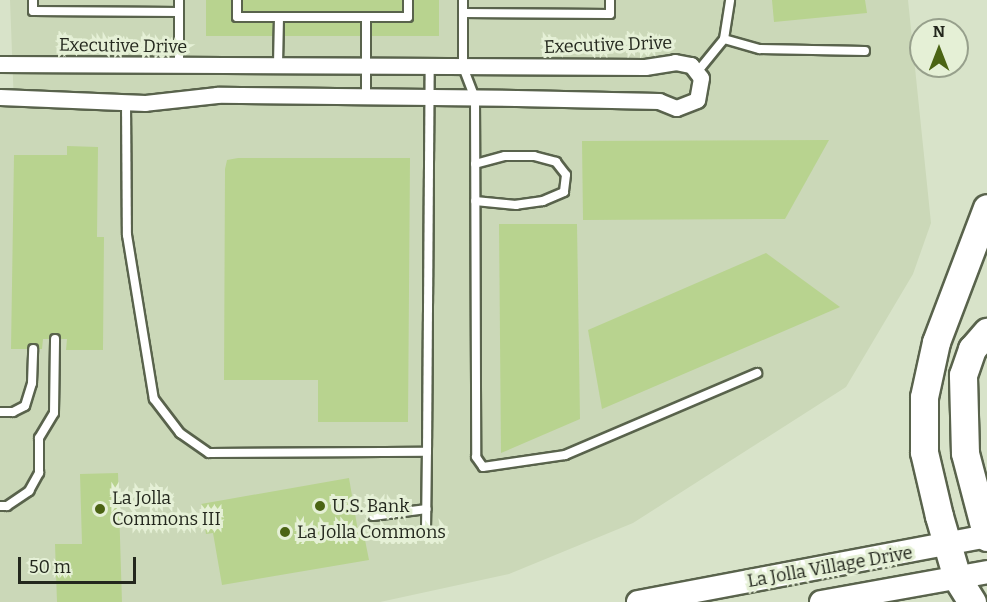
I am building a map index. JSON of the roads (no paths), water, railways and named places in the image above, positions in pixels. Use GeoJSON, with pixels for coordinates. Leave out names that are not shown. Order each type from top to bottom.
{"type":"FeatureCollection","features":[{"type":"Feature","properties":{"kind":"highway"},"geometry":{"type":"LineString","coordinates":[[972,602],[957,578],[946,545],[924,452],[924,397],[936,342],[987,208]]}},
{"type":"Feature","properties":{"kind":"highway"},"geometry":{"type":"LineString","coordinates":[[987,332],[972,349],[963,375],[965,453],[987,537]]}},
{"type":"Feature","properties":{"kind":"main road","name":"La Jolla Village Drive"},"geometry":{"type":"LineString","coordinates":[[638,602],[987,537]]}},
{"type":"Feature","properties":{"kind":"main road","name":"La Jolla Village Drive"},"geometry":{"type":"LineString","coordinates":[[821,602],[987,572]]}},
{"type":"Feature","properties":{"kind":"street","name":"Executive Drive"},"geometry":{"type":"LineString","coordinates":[[0,64],[179,67],[645,67],[675,62],[691,65],[698,71]]}},
{"type":"Feature","properties":{"kind":"street"},"geometry":{"type":"LineString","coordinates":[[0,97],[126,103],[217,95],[475,98],[659,101],[668,107],[683,108],[699,95],[698,71]]}},
{"type":"Feature","properties":{"kind":"lane"},"geometry":{"type":"LineString","coordinates":[[33,0],[33,11],[179,12]]}},
{"type":"Feature","properties":{"kind":"lane"},"geometry":{"type":"LineString","coordinates":[[179,0],[179,67]]}},
{"type":"Feature","properties":{"kind":"lane"},"geometry":{"type":"LineString","coordinates":[[237,0],[237,17],[408,17],[408,0]]}},
{"type":"Feature","properties":{"kind":"lane"},"geometry":{"type":"LineString","coordinates":[[463,0],[463,67],[475,98],[476,457],[483,467],[565,455],[758,373]]}},
{"type":"Feature","properties":{"kind":"lane"},"geometry":{"type":"LineString","coordinates":[[463,13],[609,14],[610,0]]}},
{"type":"Feature","properties":{"kind":"lane"},"geometry":{"type":"LineString","coordinates":[[698,71],[724,39],[730,0]]}},
{"type":"Feature","properties":{"kind":"lane"},"geometry":{"type":"LineString","coordinates":[[278,67],[279,17]]}},
{"type":"Feature","properties":{"kind":"lane"},"geometry":{"type":"LineString","coordinates":[[366,17],[366,97]]}},
{"type":"Feature","properties":{"kind":"lane"},"geometry":{"type":"LineString","coordinates":[[724,39],[760,49],[865,51]]}},
{"type":"Feature","properties":{"kind":"lane"},"geometry":{"type":"LineString","coordinates":[[426,530],[430,67]]}},
{"type":"Feature","properties":{"kind":"lane"},"geometry":{"type":"LineString","coordinates":[[126,103],[129,247],[154,399],[180,433],[209,453],[427,452]]}},
{"type":"Feature","properties":{"kind":"lane"},"geometry":{"type":"LineString","coordinates":[[475,164],[505,156],[534,156],[556,162],[566,175],[564,192],[543,201],[516,205],[475,201]]}},
{"type":"Feature","properties":{"kind":"lane"},"geometry":{"type":"LineString","coordinates":[[0,506],[7,506],[29,490],[39,473],[39,438],[54,413],[55,339]]}},
{"type":"Feature","properties":{"kind":"lane"},"geometry":{"type":"LineString","coordinates":[[0,412],[13,412],[26,406],[32,384],[33,350]]}},
{"type":"Feature","properties":{"kind":"lane"},"geometry":{"type":"LineString","coordinates":[[373,516],[427,509]]}},
{"type":"Feature","properties":{"kind":"place","name":"U.S. Bank"},"geometry":{"type":"Point","coordinates":[320,506]}},
{"type":"Feature","properties":{"kind":"place","name":"La Jolla Commons III"},"geometry":{"type":"Point","coordinates":[100,509]}},
{"type":"Feature","properties":{"kind":"place","name":"La Jolla Commons"},"geometry":{"type":"Point","coordinates":[285,532]}}]}
